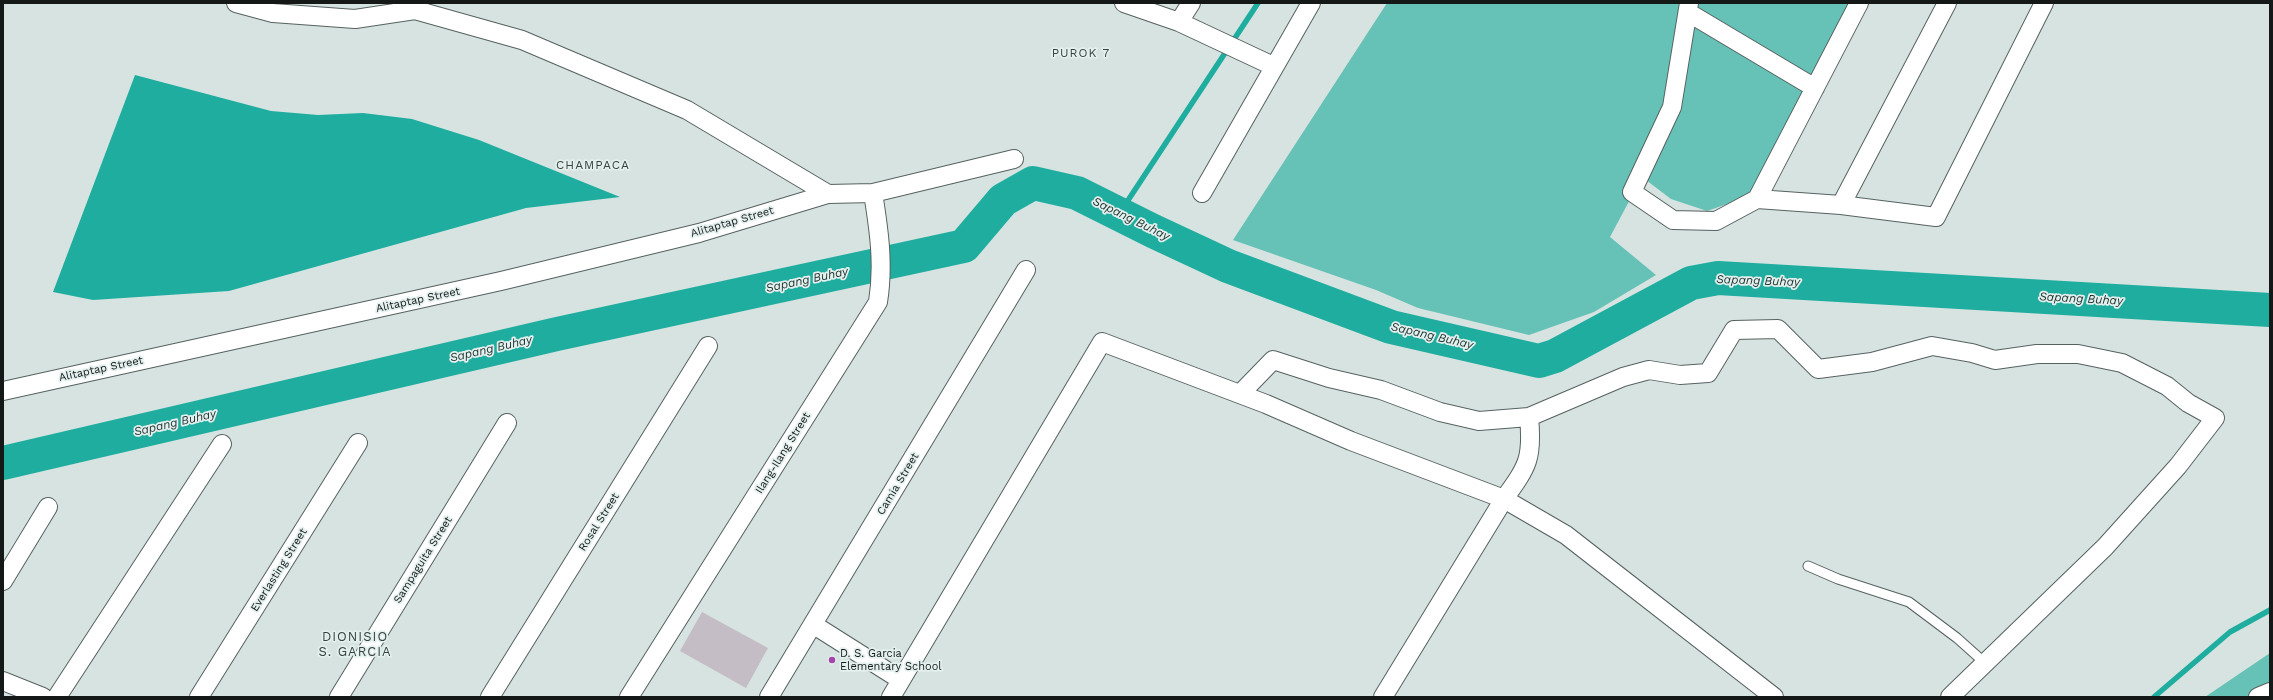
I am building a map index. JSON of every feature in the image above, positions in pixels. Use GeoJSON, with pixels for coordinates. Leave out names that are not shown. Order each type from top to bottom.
{"type":"FeatureCollection","features":[{"type":"Feature","properties":{"kind":"street"},"geometry":{"type":"LineString","coordinates":[[236,3],[273,13],[355,19],[417,6],[522,40],[687,110],[828,194]]}},
{"type":"Feature","properties":{"kind":"street"},"geometry":{"type":"LineString","coordinates":[[1124,3],[1179,22],[1273,66]]}},
{"type":"Feature","properties":{"kind":"street"},"geometry":{"type":"LineString","coordinates":[[1179,22],[1191,3]]}},
{"type":"Feature","properties":{"kind":"street"},"geometry":{"type":"LineString","coordinates":[[1202,193],[1310,3]]}},
{"type":"Feature","properties":{"kind":"street"},"geometry":{"type":"LineString","coordinates":[[1841,205],[1947,3]]}},
{"type":"Feature","properties":{"kind":"street"},"geometry":{"type":"LineString","coordinates":[[1757,198],[1841,205],[1936,217],[2044,3]]}},
{"type":"Feature","properties":{"kind":"street"},"geometry":{"type":"LineString","coordinates":[[1815,88],[1689,8],[1672,107],[1632,192],[1673,220],[1716,221],[1757,198],[1815,88],[1855,4]]}},
{"type":"Feature","properties":{"kind":"street","name":"Alitaptap Street"},"geometry":{"type":"LineString","coordinates":[[3,391],[501,281],[699,233],[828,194],[873,193],[1014,159]]}},
{"type":"Feature","properties":{"kind":"street","name":"Ilang-Ilang Street"},"geometry":{"type":"LineString","coordinates":[[629,697],[878,302],[881,283],[880,236],[873,193]]}},
{"type":"Feature","properties":{"kind":"street","name":"Camia Street"},"geometry":{"type":"LineString","coordinates":[[769,697],[814,625],[1026,270]]}},
{"type":"Feature","properties":{"kind":"street"},"geometry":{"type":"LineString","coordinates":[[1240,394],[1273,360],[1329,378],[1381,390],[1440,412],[1479,421],[1529,417],[1623,377],[1649,370],[1680,375],[1708,373],[1734,330],[1778,328],[1818,369],[1872,362],[1932,346],[1972,353],[1995,360],[2036,354],[2078,354],[2122,363],[2167,386],[2188,403],[2215,418],[2178,466],[2105,547],[1950,697]]}},
{"type":"Feature","properties":{"kind":"street"},"geometry":{"type":"LineString","coordinates":[[891,697],[1102,342],[1240,394],[1351,441],[1504,499],[1566,535],[1774,697]]}},
{"type":"Feature","properties":{"kind":"street","name":"Rosal Street"},"geometry":{"type":"LineString","coordinates":[[490,697],[708,346]]}},
{"type":"Feature","properties":{"kind":"street"},"geometry":{"type":"LineString","coordinates":[[1383,697],[1504,499],[1524,471],[1531,444],[1529,417]]}},
{"type":"Feature","properties":{"kind":"street","name":"Sampaguita Street"},"geometry":{"type":"LineString","coordinates":[[339,697],[507,423]]}},
{"type":"Feature","properties":{"kind":"street","name":"Everlasting Street"},"geometry":{"type":"LineString","coordinates":[[199,697],[358,443]]}},
{"type":"Feature","properties":{"kind":"street"},"geometry":{"type":"LineString","coordinates":[[57,697],[222,444]]}},
{"type":"Feature","properties":{"kind":"street"},"geometry":{"type":"LineString","coordinates":[[3,581],[48,506]]}},
{"type":"Feature","properties":{"kind":"street"},"geometry":{"type":"LineString","coordinates":[[814,625],[902,680]]}},
{"type":"Feature","properties":{"kind":"street"},"geometry":{"type":"LineString","coordinates":[[3,681],[43,697]]}},
{"type":"Feature","properties":{"kind":"street"},"geometry":{"type":"LineString","coordinates":[[2258,697],[2270,692]]}},
{"type":"Feature","properties":{"kind":"lane"},"geometry":{"type":"LineString","coordinates":[[1808,566],[1838,579],[1909,602],[1957,638],[1985,663]]}},
{"type":"Feature","properties":{"kind":"shaded area"},"geometry":{"type":"Polygon","coordinates":[[[1387,3],[1857,3],[1753,195],[1707,211],[1671,199],[1642,177],[1610,237],[1656,275],[1594,312],[1529,335],[1418,308],[1376,290],[1233,240],[1387,3]]]}},
{"type":"Feature","properties":{"kind":"shaded area"},"geometry":{"type":"Polygon","coordinates":[[[135,75],[271,111],[318,115],[363,113],[412,119],[479,140],[620,197],[526,208],[229,291],[93,300],[53,292],[135,75]]]}},
{"type":"Feature","properties":{"kind":"shaded area"},"geometry":{"type":"Polygon","coordinates":[[[2270,653],[2270,697],[2205,697],[2270,653]]]}},
{"type":"Feature","properties":{"kind":"building"},"geometry":{"type":"Polygon","coordinates":[[[702,612],[768,648],[746,688],[680,651],[702,612]]]}},
{"type":"Feature","properties":{"kind":"waterway"},"geometry":{"type":"LineString","coordinates":[[1119,214],[1258,3]]}},
{"type":"Feature","properties":{"kind":"waterway","name":"Sapang Buhay"},"geometry":{"type":"LineString","coordinates":[[3,463],[557,334],[964,246],[1003,200],[1033,183],[1077,193],[1228,266],[1391,327],[1539,361],[1555,356],[1691,283],[1718,278],[2270,310]]}},
{"type":"Feature","properties":{"kind":"waterway"},"geometry":{"type":"LineString","coordinates":[[2154,697],[2230,632],[2270,610]]}},
{"type":"Feature","properties":{"kind":"place","name":"D. S. Garcia Elementary School"},"geometry":{"type":"Point","coordinates":[832,660]}},
{"type":"Feature","properties":{"kind":"district","name":"PUROK 7"},"geometry":{"type":"Point","coordinates":[1081,53]}},
{"type":"Feature","properties":{"kind":"district","name":"CHAMPACA"},"geometry":{"type":"Point","coordinates":[593,165]}},
{"type":"Feature","properties":{"kind":"district","name":"DIONISIO S. GARCIA"},"geometry":{"type":"Point","coordinates":[355,644]}}]}
